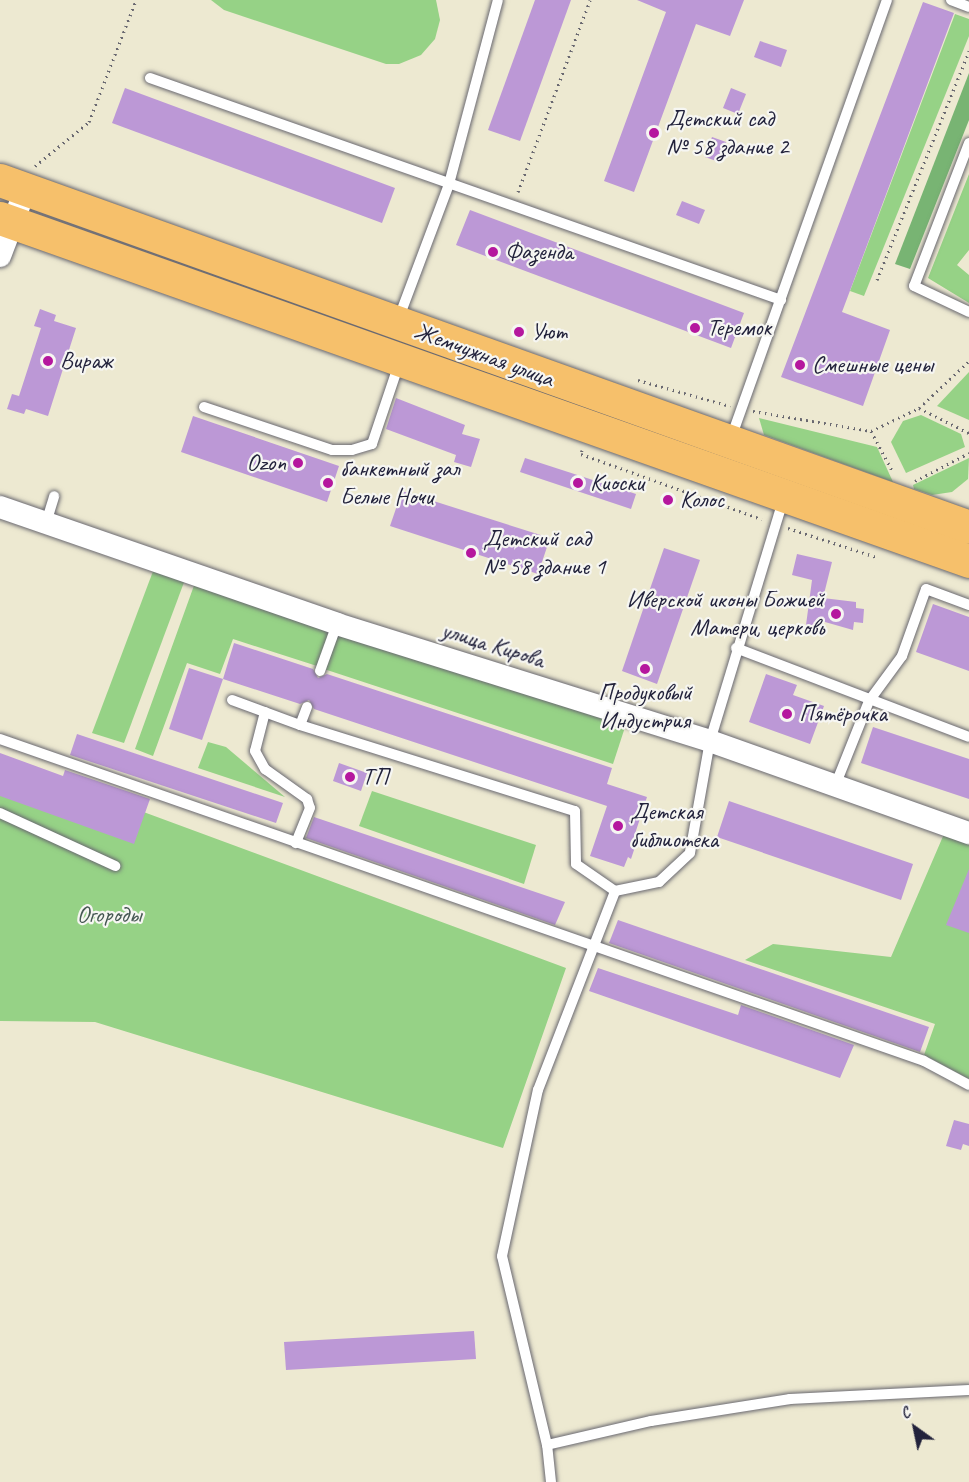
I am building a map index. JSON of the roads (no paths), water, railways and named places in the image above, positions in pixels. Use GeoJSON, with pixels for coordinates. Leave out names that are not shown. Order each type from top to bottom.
{"type":"FeatureCollection","features":[{"type":"Feature","properties":{"kind":"main road","name":"Жемчужная улица"},"geometry":{"type":"LineString","coordinates":[[18,180],[397,323],[730,440],[913,495],[969,527]]}},
{"type":"Feature","properties":{"kind":"main road","name":"Жемчужная улица"},"geometry":{"type":"LineString","coordinates":[[7,221],[400,361],[780,510],[890,547],[969,561]]}},
{"type":"Feature","properties":{"kind":"main road"},"geometry":{"type":"LineString","coordinates":[[890,547],[920,526],[921,517],[913,495]]}},
{"type":"Feature","properties":{"kind":"street"},"geometry":{"type":"LineString","coordinates":[[0,256],[18,180]]}},
{"type":"Feature","properties":{"kind":"street","name":"улица Кирова"},"geometry":{"type":"LineString","coordinates":[[0,507],[337,624],[710,741],[969,833]]}},
{"type":"Feature","properties":{"kind":"lane"},"geometry":{"type":"LineString","coordinates":[[397,323],[450,184],[498,0]]}},
{"type":"Feature","properties":{"kind":"lane"},"geometry":{"type":"LineString","coordinates":[[730,440],[887,0]]}},
{"type":"Feature","properties":{"kind":"lane"},"geometry":{"type":"LineString","coordinates":[[951,0],[969,7]]}},
{"type":"Feature","properties":{"kind":"lane"},"geometry":{"type":"LineString","coordinates":[[150,78],[512,208],[781,300]]}},
{"type":"Feature","properties":{"kind":"lane"},"geometry":{"type":"LineString","coordinates":[[969,143],[914,286],[969,312]]}},
{"type":"Feature","properties":{"kind":"lane"},"geometry":{"type":"LineString","coordinates":[[204,407],[332,450],[352,450],[372,444],[400,361]]}},
{"type":"Feature","properties":{"kind":"lane"},"geometry":{"type":"LineString","coordinates":[[46,523],[54,496]]}},
{"type":"Feature","properties":{"kind":"lane"},"geometry":{"type":"LineString","coordinates":[[232,700],[300,724],[575,811],[576,864],[615,891],[659,882],[690,853],[710,741],[736,648],[780,510]]}},
{"type":"Feature","properties":{"kind":"lane"},"geometry":{"type":"LineString","coordinates":[[835,786],[869,701],[902,656],[926,589],[969,605]]}},
{"type":"Feature","properties":{"kind":"lane"},"geometry":{"type":"LineString","coordinates":[[320,671],[337,624]]}},
{"type":"Feature","properties":{"kind":"lane"},"geometry":{"type":"LineString","coordinates":[[736,648],[819,677],[869,701],[969,736]]}},
{"type":"Feature","properties":{"kind":"lane"},"geometry":{"type":"LineString","coordinates":[[300,724],[307,707]]}},
{"type":"Feature","properties":{"kind":"lane"},"geometry":{"type":"LineString","coordinates":[[265,712],[255,751],[265,769],[308,799],[310,808],[296,843]]}},
{"type":"Feature","properties":{"kind":"lane"},"geometry":{"type":"LineString","coordinates":[[0,739],[593,948],[924,1061],[969,1084]]}},
{"type":"Feature","properties":{"kind":"lane"},"geometry":{"type":"LineString","coordinates":[[0,813],[115,866]]}},
{"type":"Feature","properties":{"kind":"lane"},"geometry":{"type":"LineString","coordinates":[[551,1482],[547,1445],[502,1256],[538,1090],[615,891]]}},
{"type":"Feature","properties":{"kind":"lane"},"geometry":{"type":"LineString","coordinates":[[547,1445],[651,1421],[790,1399],[969,1390]]}},
{"type":"Feature","properties":{"kind":"place","name":"Детский сад № 58 здание 2"},"geometry":{"type":"Point","coordinates":[654,133]}},
{"type":"Feature","properties":{"kind":"place","name":"Фазенда"},"geometry":{"type":"Point","coordinates":[493,252]}},
{"type":"Feature","properties":{"kind":"place","name":"Теремок"},"geometry":{"type":"Point","coordinates":[695,328]}},
{"type":"Feature","properties":{"kind":"place","name":"Уют"},"geometry":{"type":"Point","coordinates":[519,332]}},
{"type":"Feature","properties":{"kind":"place","name":"Вираж"},"geometry":{"type":"Point","coordinates":[48,361]}},
{"type":"Feature","properties":{"kind":"place","name":"Смешные цены"},"geometry":{"type":"Point","coordinates":[800,365]}},
{"type":"Feature","properties":{"kind":"place","name":"Ozon"},"geometry":{"type":"Point","coordinates":[298,463]}},
{"type":"Feature","properties":{"kind":"place","name":"банкетный зал Белые Ночи"},"geometry":{"type":"Point","coordinates":[328,483]}},
{"type":"Feature","properties":{"kind":"place","name":"Киоски"},"geometry":{"type":"Point","coordinates":[578,483]}},
{"type":"Feature","properties":{"kind":"place","name":"Колос"},"geometry":{"type":"Point","coordinates":[668,500]}},
{"type":"Feature","properties":{"kind":"place","name":"Детский сад № 58 здание 1"},"geometry":{"type":"Point","coordinates":[471,553]}},
{"type":"Feature","properties":{"kind":"place","name":"Иверской иконы Божией Матери, церковь"},"geometry":{"type":"Point","coordinates":[836,614]}},
{"type":"Feature","properties":{"kind":"place","name":"Продуковый Индустрия"},"geometry":{"type":"Point","coordinates":[645,669]}},
{"type":"Feature","properties":{"kind":"place","name":"Пятёрочка"},"geometry":{"type":"Point","coordinates":[787,714]}},
{"type":"Feature","properties":{"kind":"place","name":"ТП"},"geometry":{"type":"Point","coordinates":[350,777]}},
{"type":"Feature","properties":{"kind":"place","name":"Детская библиотека"},"geometry":{"type":"Point","coordinates":[618,826]}},
{"type":"Feature","properties":{"kind":"park label","name":"Огороды"},"geometry":{"type":"Point","coordinates":[109,915]}}]}
